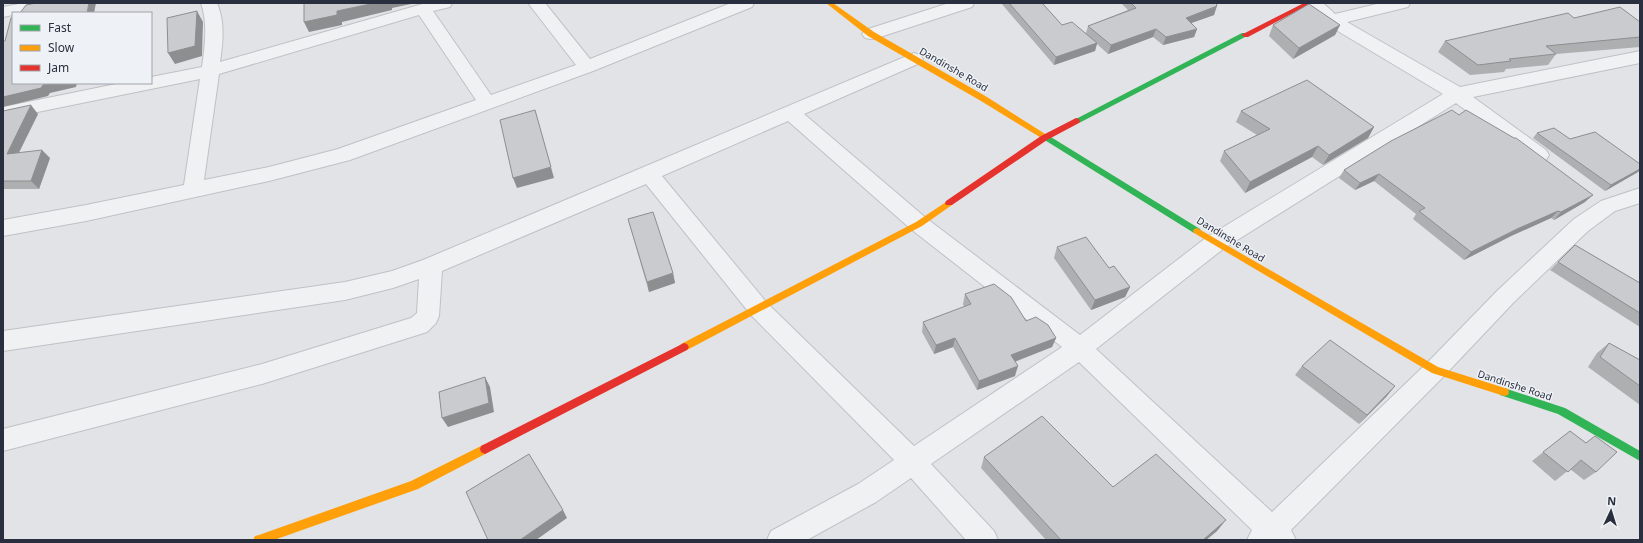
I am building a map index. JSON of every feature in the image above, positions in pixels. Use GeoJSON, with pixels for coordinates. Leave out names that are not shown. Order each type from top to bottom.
{"type":"FeatureCollection","features":[{"type":"Feature","properties":{"kind":"street"},"geometry":{"type":"LineString","coordinates":[[3,12],[51,3]]}},
{"type":"Feature","properties":{"kind":"street"},"geometry":{"type":"LineString","coordinates":[[194,190],[209,71],[215,37],[212,11],[209,3]]}},
{"type":"Feature","properties":{"kind":"street"},"geometry":{"type":"LineString","coordinates":[[152,83],[209,71],[444,3]]}},
{"type":"Feature","properties":{"kind":"street"},"geometry":{"type":"LineString","coordinates":[[536,3],[587,67]]}},
{"type":"Feature","properties":{"kind":"street"},"geometry":{"type":"LineString","coordinates":[[3,228],[86,213],[270,174],[343,155],[587,67],[746,3]]}},
{"type":"Feature","properties":{"kind":"street","name":"Dandinshe Road"},"geometry":{"type":"LineString","coordinates":[[829,3],[871,34],[984,99],[1044,138],[1216,243],[1435,370],[1561,411],[1640,456]]}},
{"type":"Feature","properties":{"kind":"street"},"geometry":{"type":"LineString","coordinates":[[871,34],[966,3]]}},
{"type":"Feature","properties":{"kind":"street"},"geometry":{"type":"LineString","coordinates":[[259,540],[414,485],[760,309],[919,224],[1044,138],[1309,3]]}},
{"type":"Feature","properties":{"kind":"street"},"geometry":{"type":"LineString","coordinates":[[1313,3],[1332,20],[1457,94],[1551,164]]}},
{"type":"Feature","properties":{"kind":"street"},"geometry":{"type":"LineString","coordinates":[[1332,20],[1402,3]]}},
{"type":"Feature","properties":{"kind":"street"},"geometry":{"type":"LineString","coordinates":[[424,10],[487,103]]}},
{"type":"Feature","properties":{"kind":"street"},"geometry":{"type":"LineString","coordinates":[[781,540],[867,493],[1080,348],[1216,243],[1457,94],[1640,57]]}},
{"type":"Feature","properties":{"kind":"street"},"geometry":{"type":"LineString","coordinates":[[3,341],[345,291],[393,279],[431,266],[649,174],[914,59]]}},
{"type":"Feature","properties":{"kind":"street"},"geometry":{"type":"LineString","coordinates":[[3,113],[146,84]]}},
{"type":"Feature","properties":{"kind":"street"},"geometry":{"type":"LineString","coordinates":[[789,112],[919,224],[1080,348],[1271,537],[1506,296],[1581,225],[1602,202],[1640,195]]}},
{"type":"Feature","properties":{"kind":"street"},"geometry":{"type":"LineString","coordinates":[[649,174],[760,309],[913,462],[984,540]]}},
{"type":"Feature","properties":{"kind":"street"},"geometry":{"type":"LineString","coordinates":[[3,440],[262,374],[419,325],[428,316],[431,266]]}},
{"type":"Feature","properties":{"kind":"building"},"geometry":{"type":"Polygon","coordinates":[[[36,3],[89,3],[87,12],[21,12],[26,5],[36,3]]]}},
{"type":"Feature","properties":{"kind":"building"},"geometry":{"type":"Polygon","coordinates":[[[304,3],[375,3],[337,11],[337,15],[304,22],[304,3]]]}},
{"type":"Feature","properties":{"kind":"building"},"geometry":{"type":"Polygon","coordinates":[[[1009,3],[1042,3],[1062,25],[1072,22],[1097,43],[1056,57],[1009,3]]]}},
{"type":"Feature","properties":{"kind":"building"},"geometry":{"type":"Polygon","coordinates":[[[1131,3],[1216,3],[1217,6],[1186,18],[1197,29],[1166,37],[1156,29],[1111,45],[1088,26],[1136,8],[1131,3]]]}},
{"type":"Feature","properties":{"kind":"building"},"geometry":{"type":"Polygon","coordinates":[[[1309,4],[1340,25],[1299,48],[1273,25],[1309,4]]]}},
{"type":"Feature","properties":{"kind":"building"},"geometry":{"type":"Polygon","coordinates":[[[1620,7],[1640,22],[1640,37],[1546,46],[1556,54],[1509,59],[1511,61],[1478,65],[1445,41],[1568,13],[1574,18],[1620,7]]]}},
{"type":"Feature","properties":{"kind":"building"},"geometry":{"type":"Polygon","coordinates":[[[197,11],[195,46],[168,53],[167,18],[197,11]]]}},
{"type":"Feature","properties":{"kind":"building"},"geometry":{"type":"Polygon","coordinates":[[[11,18],[12,84],[47,84],[43,85],[41,88],[3,97],[3,41],[5,41],[11,18]]]}},
{"type":"Feature","properties":{"kind":"building"},"geometry":{"type":"Polygon","coordinates":[[[1307,80],[1374,127],[1329,155],[1318,146],[1250,182],[1224,151],[1270,129],[1241,111],[1307,80]]]}},
{"type":"Feature","properties":{"kind":"building"},"geometry":{"type":"Polygon","coordinates":[[[31,105],[7,154],[42,150],[31,181],[3,181],[3,111],[31,105]]]}},
{"type":"Feature","properties":{"kind":"building"},"geometry":{"type":"Polygon","coordinates":[[[535,110],[551,167],[513,178],[500,120],[535,110]]]}},
{"type":"Feature","properties":{"kind":"building"},"geometry":{"type":"Polygon","coordinates":[[[1452,110],[1459,115],[1466,110],[1516,138],[1593,195],[1561,212],[1558,211],[1517,229],[1471,252],[1419,211],[1425,208],[1379,174],[1360,183],[1344,170],[1391,141],[1452,110]]]}},
{"type":"Feature","properties":{"kind":"building"},"geometry":{"type":"Polygon","coordinates":[[[1554,128],[1570,139],[1595,132],[1640,164],[1640,169],[1611,185],[1537,133],[1554,128]]]}},
{"type":"Feature","properties":{"kind":"building"},"geometry":{"type":"Polygon","coordinates":[[[653,212],[673,273],[647,282],[628,219],[653,212]]]}},
{"type":"Feature","properties":{"kind":"building"},"geometry":{"type":"Polygon","coordinates":[[[1086,237],[1109,268],[1114,266],[1130,287],[1095,300],[1057,247],[1086,237]]]}},
{"type":"Feature","properties":{"kind":"building"},"geometry":{"type":"Polygon","coordinates":[[[1575,245],[1640,283],[1640,313],[1558,262],[1575,245]]]}},
{"type":"Feature","properties":{"kind":"building"},"geometry":{"type":"Polygon","coordinates":[[[994,284],[1011,297],[1026,321],[1036,317],[1048,325],[1056,338],[1011,355],[1018,366],[979,381],[955,338],[936,345],[923,322],[971,304],[965,294],[994,284]]]}},
{"type":"Feature","properties":{"kind":"building"},"geometry":{"type":"Polygon","coordinates":[[[1330,340],[1395,386],[1367,415],[1302,366],[1330,340]]]}},
{"type":"Feature","properties":{"kind":"building"},"geometry":{"type":"Polygon","coordinates":[[[1609,343],[1640,360],[1640,386],[1600,357],[1609,343]]]}},
{"type":"Feature","properties":{"kind":"building"},"geometry":{"type":"Polygon","coordinates":[[[485,377],[489,403],[442,418],[439,392],[485,377]]]}},
{"type":"Feature","properties":{"kind":"building"},"geometry":{"type":"Polygon","coordinates":[[[1042,416],[1113,487],[1156,454],[1226,520],[1203,540],[1061,540],[984,457],[1042,416]]]}},
{"type":"Feature","properties":{"kind":"building"},"geometry":{"type":"Polygon","coordinates":[[[1570,431],[1586,443],[1595,436],[1617,452],[1596,472],[1581,460],[1568,472],[1543,452],[1570,431]]]}},
{"type":"Feature","properties":{"kind":"building"},"geometry":{"type":"Polygon","coordinates":[[[529,454],[563,510],[520,540],[488,540],[466,492],[529,454]]]}},
{"type":"Feature","properties":{"kind":"traffic: fast"},"geometry":{"type":"LineString","coordinates":[[1076,121],[1245,35]]}},
{"type":"Feature","properties":{"kind":"traffic: fast"},"geometry":{"type":"LineString","coordinates":[[1046,137],[1197,231]]}},
{"type":"Feature","properties":{"kind":"traffic: fast"},"geometry":{"type":"LineString","coordinates":[[1504,392],[1561,411],[1640,456]]}},
{"type":"Feature","properties":{"kind":"traffic: slow"},"geometry":{"type":"LineString","coordinates":[[829,3],[871,34],[984,99],[1046,137]]}},
{"type":"Feature","properties":{"kind":"traffic: slow"},"geometry":{"type":"LineString","coordinates":[[684,347],[919,224],[949,203]]}},
{"type":"Feature","properties":{"kind":"traffic: slow"},"geometry":{"type":"LineString","coordinates":[[1197,231],[1435,370],[1504,392]]}},
{"type":"Feature","properties":{"kind":"traffic: slow"},"geometry":{"type":"LineString","coordinates":[[259,540],[414,485],[485,449]]}},
{"type":"Feature","properties":{"kind":"traffic: jam"},"geometry":{"type":"LineString","coordinates":[[1245,35],[1309,3]]}},
{"type":"Feature","properties":{"kind":"traffic: jam"},"geometry":{"type":"LineString","coordinates":[[949,203],[1044,138],[1076,121]]}},
{"type":"Feature","properties":{"kind":"traffic: jam"},"geometry":{"type":"LineString","coordinates":[[485,449],[684,347]]}}]}
